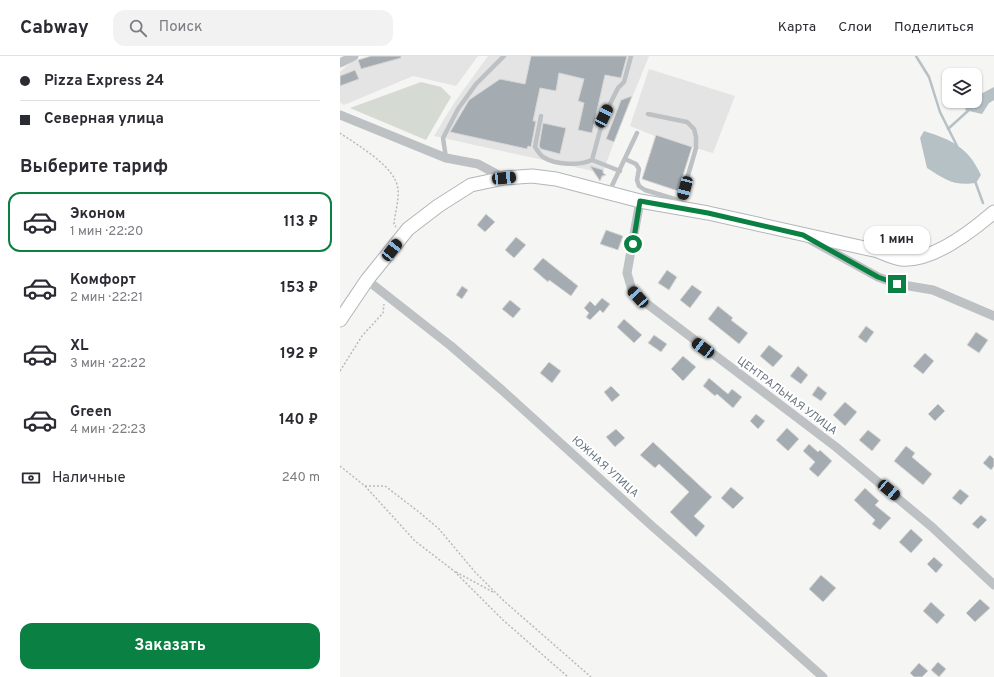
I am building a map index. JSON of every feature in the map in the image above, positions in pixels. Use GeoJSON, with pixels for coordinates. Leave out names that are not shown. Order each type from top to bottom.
{"type":"FeatureCollection","features":[{"type":"Feature","properties":{"kind":"main road"},"geometry":{"type":"LineString","coordinates":[[340,320],[367,280],[408,230],[444,202],[471,185],[504,178],[532,176],[556,179],[640,201],[680,204],[803,235],[878,251],[902,259],[920,256],[939,250],[965,236],[994,212]]}},
{"type":"Feature","properties":{"kind":"street"},"geometry":{"type":"LineString","coordinates":[[340,63],[354,56]]}},
{"type":"Feature","properties":{"kind":"street"},"geometry":{"type":"LineString","coordinates":[[340,115],[446,158],[478,164],[504,178]]}},
{"type":"Feature","properties":{"kind":"street","name":"ЦЕНТРАЛЬНАЯ УЛИЦА"},"geometry":{"type":"LineString","coordinates":[[640,201],[627,273],[632,290],[638,297],[690,338],[836,447],[932,527],[994,585]]}},
{"type":"Feature","properties":{"kind":"street"},"geometry":{"type":"LineString","coordinates":[[803,235],[878,277],[897,284],[933,290],[994,316]]}},
{"type":"Feature","properties":{"kind":"street","name":"ЮЖНАЯ УЛИЦА"},"geometry":{"type":"LineString","coordinates":[[367,280],[451,346],[497,386],[652,526],[823,677]]}},
{"type":"Feature","properties":{"kind":"lane"},"geometry":{"type":"LineString","coordinates":[[446,158],[443,138],[458,108],[476,84],[504,56]]}},
{"type":"Feature","properties":{"kind":"lane"},"geometry":{"type":"LineString","coordinates":[[592,160],[604,116],[618,88],[624,82],[631,56]]}},
{"type":"Feature","properties":{"kind":"lane"},"geometry":{"type":"LineString","coordinates":[[625,159],[636,164],[639,168],[637,180],[639,186],[645,190],[680,204],[696,148],[694,129],[687,122],[648,114]]}},
{"type":"Feature","properties":{"kind":"lane"},"geometry":{"type":"LineString","coordinates":[[541,116],[535,147],[542,156],[557,163],[584,164],[592,160],[620,171]]}},
{"type":"Feature","properties":{"kind":"lane"},"geometry":{"type":"LineString","coordinates":[[609,194],[637,133]]}},
{"type":"Feature","properties":{"kind":"path"},"geometry":{"type":"LineString","coordinates":[[340,133],[373,156],[393,175],[398,189],[394,224],[398,231],[408,230]]}},
{"type":"Feature","properties":{"kind":"path"},"geometry":{"type":"LineString","coordinates":[[340,371],[362,336],[383,313],[384,300]]}},
{"type":"Feature","properties":{"kind":"path"},"geometry":{"type":"LineString","coordinates":[[340,466],[365,486],[415,541],[454,571],[503,620],[568,677]]}},
{"type":"Feature","properties":{"kind":"path"},"geometry":{"type":"LineString","coordinates":[[365,486],[385,486],[393,490],[439,529],[475,572],[495,593],[550,643],[591,677]]}},
{"type":"Feature","properties":{"kind":"path"},"geometry":{"type":"LineString","coordinates":[[454,571],[495,593]]}},
{"type":"Feature","properties":{"kind":"shaded area"},"geometry":{"type":"Polygon","coordinates":[[[373,56],[478,56],[456,86],[413,76],[344,105],[340,102],[340,72],[352,61],[373,56]]]}},
{"type":"Feature","properties":{"kind":"shaded area"},"geometry":{"type":"Polygon","coordinates":[[[488,56],[649,56],[614,142],[603,172],[604,176],[600,181],[593,171],[434,136],[454,103],[488,56]]]}},
{"type":"Feature","properties":{"kind":"shaded area"},"geometry":{"type":"Polygon","coordinates":[[[649,69],[735,96],[713,153],[692,147],[678,191],[642,179],[655,136],[630,126],[649,69]]]}},
{"type":"Feature","properties":{"kind":"shaded area"},"geometry":{"type":"Polygon","coordinates":[[[421,82],[441,87],[451,97],[426,140],[350,108],[421,82]]]}},
{"type":"Feature","properties":{"kind":"shaded area"},"geometry":{"type":"Polygon","coordinates":[[[994,87],[994,100],[989,103],[982,114],[965,110],[966,108],[982,108],[982,93],[994,87]]]}},
{"type":"Feature","properties":{"kind":"shaded area"},"geometry":{"type":"Polygon","coordinates":[[[924,131],[951,141],[965,151],[976,165],[981,175],[976,183],[955,183],[939,176],[927,168],[920,138],[924,131]]]}},
{"type":"Feature","properties":{"kind":"building"},"geometry":{"type":"Polygon","coordinates":[[[371,56],[401,56],[401,58],[361,69],[358,60],[371,56]]]}},
{"type":"Feature","properties":{"kind":"building"},"geometry":{"type":"Polygon","coordinates":[[[531,56],[627,56],[621,78],[605,75],[592,133],[578,130],[584,103],[578,101],[584,79],[559,73],[556,91],[540,88],[533,121],[536,121],[531,147],[528,146],[527,149],[450,132],[469,100],[500,79],[525,84],[531,56]]]}},
{"type":"Feature","properties":{"kind":"building"},"geometry":{"type":"Polygon","coordinates":[[[355,70],[359,79],[340,86],[340,76],[355,70]]]}},
{"type":"Feature","properties":{"kind":"building"},"geometry":{"type":"Polygon","coordinates":[[[632,96],[614,142],[606,139],[621,100],[632,96]]]}},
{"type":"Feature","properties":{"kind":"building"},"geometry":{"type":"Polygon","coordinates":[[[543,123],[566,128],[560,154],[541,149],[539,146],[543,123]]]}},
{"type":"Feature","properties":{"kind":"building"},"geometry":{"type":"Polygon","coordinates":[[[656,135],[692,147],[678,191],[642,179],[656,135]]]}},
{"type":"Feature","properties":{"kind":"building"},"geometry":{"type":"Polygon","coordinates":[[[590,166],[603,170],[603,173],[606,175],[602,176],[600,181],[590,166]]]}},
{"type":"Feature","properties":{"kind":"building"},"geometry":{"type":"Polygon","coordinates":[[[486,214],[495,222],[485,232],[477,225],[486,214]]]}},
{"type":"Feature","properties":{"kind":"building"},"geometry":{"type":"Polygon","coordinates":[[[606,230],[623,236],[618,250],[600,244],[606,230]]]}},
{"type":"Feature","properties":{"kind":"building"},"geometry":{"type":"Polygon","coordinates":[[[516,237],[526,245],[514,258],[505,250],[516,237]]]}},
{"type":"Feature","properties":{"kind":"building"},"geometry":{"type":"Polygon","coordinates":[[[543,258],[578,286],[571,296],[549,280],[548,282],[533,269],[543,258]]]}},
{"type":"Feature","properties":{"kind":"building"},"geometry":{"type":"Polygon","coordinates":[[[667,270],[677,277],[669,290],[658,283],[667,270]]]}},
{"type":"Feature","properties":{"kind":"building"},"geometry":{"type":"Polygon","coordinates":[[[692,285],[702,292],[690,308],[680,300],[692,285]]]}},
{"type":"Feature","properties":{"kind":"building"},"geometry":{"type":"Polygon","coordinates":[[[462,286],[468,290],[462,299],[456,295],[462,286]]]}},
{"type":"Feature","properties":{"kind":"building"},"geometry":{"type":"Polygon","coordinates":[[[602,298],[610,304],[603,313],[600,310],[590,320],[586,317],[589,313],[584,308],[590,301],[595,306],[602,298]]]}},
{"type":"Feature","properties":{"kind":"building"},"geometry":{"type":"Polygon","coordinates":[[[510,300],[521,309],[513,318],[502,309],[510,300]]]}},
{"type":"Feature","properties":{"kind":"building"},"geometry":{"type":"Polygon","coordinates":[[[718,306],[733,318],[731,320],[748,333],[739,344],[708,319],[718,306]]]}},
{"type":"Feature","properties":{"kind":"building"},"geometry":{"type":"Polygon","coordinates":[[[624,319],[642,335],[634,343],[617,327],[624,319]]]}},
{"type":"Feature","properties":{"kind":"building"},"geometry":{"type":"Polygon","coordinates":[[[866,326],[874,332],[866,343],[858,337],[866,326]]]}},
{"type":"Feature","properties":{"kind":"building"},"geometry":{"type":"Polygon","coordinates":[[[976,332],[988,340],[979,353],[967,345],[976,332]]]}},
{"type":"Feature","properties":{"kind":"building"},"geometry":{"type":"Polygon","coordinates":[[[654,335],[667,344],[661,352],[648,343],[654,335]]]}},
{"type":"Feature","properties":{"kind":"building"},"geometry":{"type":"Polygon","coordinates":[[[769,345],[783,356],[773,367],[760,356],[769,345]]]}},
{"type":"Feature","properties":{"kind":"building"},"geometry":{"type":"Polygon","coordinates":[[[925,353],[934,361],[923,374],[913,366],[925,353]]]}},
{"type":"Feature","properties":{"kind":"building"},"geometry":{"type":"Polygon","coordinates":[[[683,356],[696,367],[683,381],[671,369],[683,356]]]}},
{"type":"Feature","properties":{"kind":"building"},"geometry":{"type":"Polygon","coordinates":[[[549,362],[561,371],[552,383],[540,373],[549,362]]]}},
{"type":"Feature","properties":{"kind":"building"},"geometry":{"type":"Polygon","coordinates":[[[798,366],[808,375],[801,384],[790,376],[798,366]]]}},
{"type":"Feature","properties":{"kind":"building"},"geometry":{"type":"Polygon","coordinates":[[[709,378],[728,394],[732,389],[742,397],[733,408],[717,394],[715,396],[703,386],[709,378]]]}},
{"type":"Feature","properties":{"kind":"building"},"geometry":{"type":"Polygon","coordinates":[[[611,386],[620,395],[612,402],[604,392],[611,386]]]}},
{"type":"Feature","properties":{"kind":"building"},"geometry":{"type":"Polygon","coordinates":[[[818,386],[827,393],[821,401],[812,395],[818,386]]]}},
{"type":"Feature","properties":{"kind":"building"},"geometry":{"type":"Polygon","coordinates":[[[845,402],[857,412],[845,426],[833,415],[845,402]]]}},
{"type":"Feature","properties":{"kind":"building"},"geometry":{"type":"Polygon","coordinates":[[[938,404],[945,411],[935,421],[928,414],[938,404]]]}},
{"type":"Feature","properties":{"kind":"building"},"geometry":{"type":"Polygon","coordinates":[[[756,414],[765,421],[758,429],[750,421],[756,414]]]}},
{"type":"Feature","properties":{"kind":"building"},"geometry":{"type":"Polygon","coordinates":[[[787,428],[799,439],[788,451],[776,440],[787,428]]]}},
{"type":"Feature","properties":{"kind":"building"},"geometry":{"type":"Polygon","coordinates":[[[616,429],[625,438],[615,447],[606,437],[616,429]]]}},
{"type":"Feature","properties":{"kind":"building"},"geometry":{"type":"Polygon","coordinates":[[[868,430],[881,440],[872,451],[859,440],[868,430]]]}},
{"type":"Feature","properties":{"kind":"building"},"geometry":{"type":"Polygon","coordinates":[[[653,442],[712,497],[694,516],[705,526],[696,537],[670,512],[689,492],[659,464],[655,468],[640,455],[653,442]]]}},
{"type":"Feature","properties":{"kind":"building"},"geometry":{"type":"Polygon","coordinates":[[[809,444],[818,452],[820,450],[832,461],[818,477],[809,469],[815,462],[803,451],[809,444]]]}},
{"type":"Feature","properties":{"kind":"building"},"geometry":{"type":"Polygon","coordinates":[[[906,446],[915,453],[912,457],[932,474],[923,485],[894,461],[906,446]]]}},
{"type":"Feature","properties":{"kind":"building"},"geometry":{"type":"Polygon","coordinates":[[[990,455],[994,459],[994,466],[991,470],[983,463],[990,455]]]}},
{"type":"Feature","properties":{"kind":"building"},"geometry":{"type":"Polygon","coordinates":[[[731,487],[744,498],[733,509],[721,498],[731,487]]]}},
{"type":"Feature","properties":{"kind":"building"},"geometry":{"type":"Polygon","coordinates":[[[865,488],[879,501],[875,505],[891,518],[880,530],[872,524],[875,520],[854,500],[865,488]]]}},
{"type":"Feature","properties":{"kind":"building"},"geometry":{"type":"Polygon","coordinates":[[[960,489],[969,496],[961,505],[952,498],[960,489]]]}},
{"type":"Feature","properties":{"kind":"building"},"geometry":{"type":"Polygon","coordinates":[[[981,515],[987,520],[978,529],[972,524],[981,515]]]}},
{"type":"Feature","properties":{"kind":"building"},"geometry":{"type":"Polygon","coordinates":[[[911,529],[923,540],[911,553],[899,542],[911,529]]]}},
{"type":"Feature","properties":{"kind":"building"},"geometry":{"type":"Polygon","coordinates":[[[934,557],[943,565],[936,573],[927,564],[934,557]]]}},
{"type":"Feature","properties":{"kind":"building"},"geometry":{"type":"Polygon","coordinates":[[[821,575],[836,588],[823,602],[809,589],[821,575]]]}},
{"type":"Feature","properties":{"kind":"building"},"geometry":{"type":"Polygon","coordinates":[[[980,599],[990,608],[975,622],[966,613],[980,599]]]}},
{"type":"Feature","properties":{"kind":"building"},"geometry":{"type":"Polygon","coordinates":[[[931,602],[945,615],[937,624],[923,611],[931,602]]]}},
{"type":"Feature","properties":{"kind":"building"},"geometry":{"type":"Polygon","coordinates":[[[938,662],[946,669],[939,677],[931,670],[938,662]]]}},
{"type":"Feature","properties":{"kind":"building"},"geometry":{"type":"Polygon","coordinates":[[[919,663],[928,671],[922,677],[914,677],[910,673],[919,663]]]}},
{"type":"Feature","properties":{"kind":"waterway"},"geometry":{"type":"LineString","coordinates":[[916,56],[929,77],[940,112],[957,146]]}},
{"type":"Feature","properties":{"kind":"waterway"},"geometry":{"type":"LineString","coordinates":[[948,129],[970,109]]}},
{"type":"Feature","properties":{"kind":"waterway"},"geometry":{"type":"LineString","coordinates":[[975,181],[983,203]]}},
{"type":"Feature","properties":{"kind":"route"},"geometry":{"type":"LineString","coordinates":[[633,244],[640,201],[708,213],[803,235],[878,277],[897,284]]}}]}
